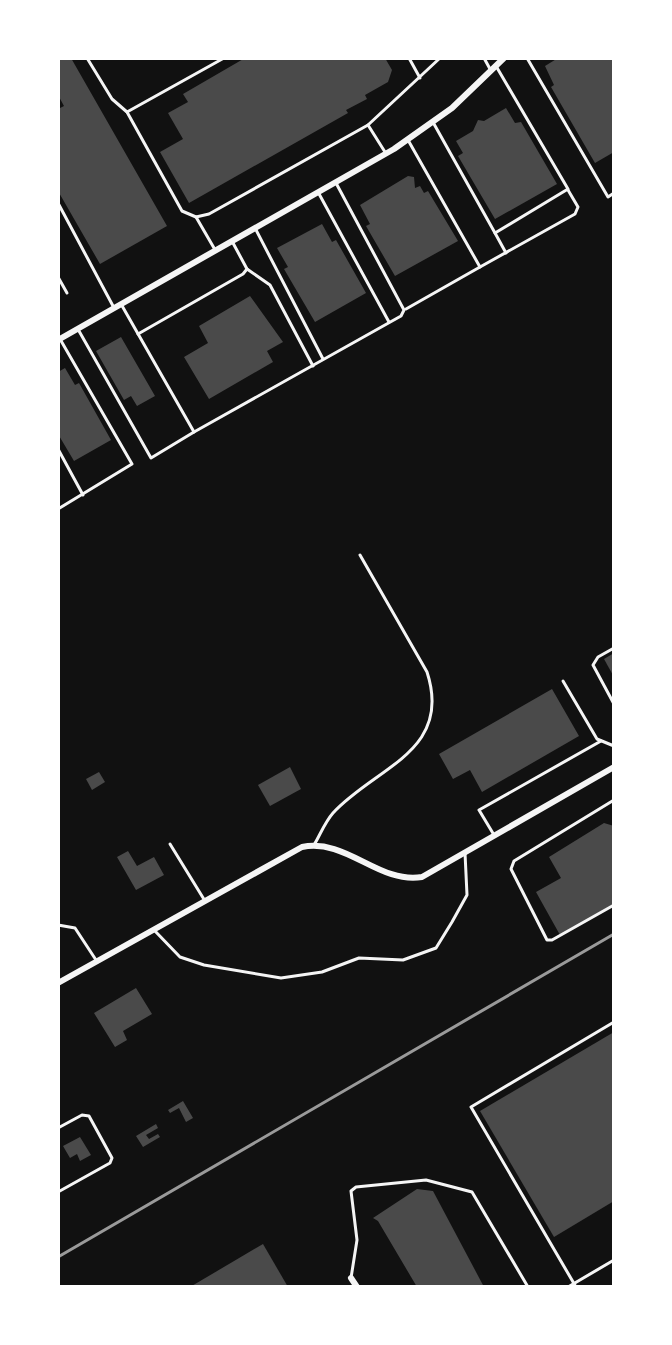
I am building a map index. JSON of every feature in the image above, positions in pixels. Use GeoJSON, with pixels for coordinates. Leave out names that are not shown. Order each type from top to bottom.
{"type":"FeatureCollection","features":[{"type":"Feature","properties":{"kind":"street"},"geometry":{"type":"LineString","coordinates":[[59,339],[386,154],[433,122],[504,58]]}},
{"type":"Feature","properties":{"kind":"street"},"geometry":{"type":"LineString","coordinates":[[58,983],[302,847],[314,845],[340,849],[406,879],[422,877],[614,767]]}},
{"type":"Feature","properties":{"kind":"street"},"geometry":{"type":"LineString","coordinates":[[351,1278],[357,1287]]}},
{"type":"Feature","properties":{"kind":"lane"},"geometry":{"type":"LineString","coordinates":[[87,58],[112,99],[127,112],[182,211],[196,217],[209,214],[368,125],[440,58]]}},
{"type":"Feature","properties":{"kind":"lane"},"geometry":{"type":"LineString","coordinates":[[127,112],[224,58]]}},
{"type":"Feature","properties":{"kind":"lane"},"geometry":{"type":"LineString","coordinates":[[409,58],[420,78]]}},
{"type":"Feature","properties":{"kind":"lane"},"geometry":{"type":"LineString","coordinates":[[78,328],[151,458],[575,214],[578,207],[568,189],[494,69],[484,58]]}},
{"type":"Feature","properties":{"kind":"lane"},"geometry":{"type":"LineString","coordinates":[[527,58],[608,197],[614,193]]}},
{"type":"Feature","properties":{"kind":"lane"},"geometry":{"type":"LineString","coordinates":[[433,122],[506,253]]}},
{"type":"Feature","properties":{"kind":"lane"},"geometry":{"type":"LineString","coordinates":[[368,125],[386,154]]}},
{"type":"Feature","properties":{"kind":"lane"},"geometry":{"type":"LineString","coordinates":[[408,140],[480,267]]}},
{"type":"Feature","properties":{"kind":"lane"},"geometry":{"type":"LineString","coordinates":[[335,182],[404,310]]}},
{"type":"Feature","properties":{"kind":"lane"},"geometry":{"type":"LineString","coordinates":[[495,233],[568,189]]}},
{"type":"Feature","properties":{"kind":"lane"},"geometry":{"type":"LineString","coordinates":[[318,192],[389,323]]}},
{"type":"Feature","properties":{"kind":"lane"},"geometry":{"type":"LineString","coordinates":[[58,205],[194,432]]}},
{"type":"Feature","properties":{"kind":"lane"},"geometry":{"type":"LineString","coordinates":[[196,217],[215,251]]}},
{"type":"Feature","properties":{"kind":"lane"},"geometry":{"type":"LineString","coordinates":[[255,228],[323,359]]}},
{"type":"Feature","properties":{"kind":"lane"},"geometry":{"type":"LineString","coordinates":[[231,241],[247,269],[270,285],[313,366]]}},
{"type":"Feature","properties":{"kind":"lane"},"geometry":{"type":"LineString","coordinates":[[138,334],[247,269]]}},
{"type":"Feature","properties":{"kind":"lane"},"geometry":{"type":"LineString","coordinates":[[58,277],[67,293]]}},
{"type":"Feature","properties":{"kind":"lane"},"geometry":{"type":"LineString","coordinates":[[58,509],[132,464],[59,339]]}},
{"type":"Feature","properties":{"kind":"lane"},"geometry":{"type":"LineString","coordinates":[[58,449],[83,495]]}},
{"type":"Feature","properties":{"kind":"lane"},"geometry":{"type":"LineString","coordinates":[[314,845],[334,813],[386,773],[416,744],[428,730],[433,711],[433,690],[427,672],[360,555]]}},
{"type":"Feature","properties":{"kind":"lane"},"geometry":{"type":"LineString","coordinates":[[614,648],[598,657],[593,665],[614,704]]}},
{"type":"Feature","properties":{"kind":"lane"},"geometry":{"type":"LineString","coordinates":[[563,681],[601,741],[614,746]]}},
{"type":"Feature","properties":{"kind":"lane"},"geometry":{"type":"LineString","coordinates":[[494,836],[479,810],[601,741]]}},
{"type":"Feature","properties":{"kind":"lane"},"geometry":{"type":"LineString","coordinates":[[614,800],[514,861],[511,869],[547,940],[614,905]]}},
{"type":"Feature","properties":{"kind":"lane"},"geometry":{"type":"LineString","coordinates":[[170,844],[205,901]]}},
{"type":"Feature","properties":{"kind":"lane"},"geometry":{"type":"LineString","coordinates":[[154,930],[180,957],[204,965],[281,978],[322,972],[359,958],[403,960],[436,948],[452,922],[467,895],[465,853]]}},
{"type":"Feature","properties":{"kind":"lane"},"geometry":{"type":"LineString","coordinates":[[58,925],[75,928],[97,961]]}},
{"type":"Feature","properties":{"kind":"lane"},"geometry":{"type":"LineString","coordinates":[[574,1285],[471,1107],[614,1022]]}},
{"type":"Feature","properties":{"kind":"lane"},"geometry":{"type":"LineString","coordinates":[[58,1128],[82,1115],[89,1116],[112,1158],[110,1163],[58,1192]]}},
{"type":"Feature","properties":{"kind":"lane"},"geometry":{"type":"LineString","coordinates":[[351,1278],[357,1240],[351,1191],[356,1187],[426,1180],[472,1192],[528,1287]]}},
{"type":"Feature","properties":{"kind":"lane"},"geometry":{"type":"LineString","coordinates":[[568,1287],[614,1260]]}},
{"type":"Feature","properties":{"kind":"building"},"geometry":{"type":"Polygon","coordinates":[[[58,58],[71,58],[167,226],[100,264],[58,191],[58,109],[64,106],[58,95],[58,58]]]}},
{"type":"Feature","properties":{"kind":"building"},"geometry":{"type":"Polygon","coordinates":[[[245,58],[385,58],[392,70],[388,82],[365,95],[367,99],[346,110],[348,113],[189,203],[160,152],[183,139],[168,113],[188,102],[183,94],[245,58]]]}},
{"type":"Feature","properties":{"kind":"building"},"geometry":{"type":"Polygon","coordinates":[[[558,58],[614,58],[614,152],[595,163],[551,87],[554,85],[545,66],[558,58]]]}},
{"type":"Feature","properties":{"kind":"building"},"geometry":{"type":"Polygon","coordinates":[[[506,108],[515,123],[521,122],[557,184],[495,219],[458,156],[463,153],[456,141],[473,131],[478,120],[484,121],[506,108]]]}},
{"type":"Feature","properties":{"kind":"building"},"geometry":{"type":"Polygon","coordinates":[[[408,176],[414,177],[415,188],[420,186],[424,193],[428,191],[458,241],[395,276],[366,226],[370,224],[360,205],[408,176]]]}},
{"type":"Feature","properties":{"kind":"building"},"geometry":{"type":"Polygon","coordinates":[[[322,224],[332,242],[336,240],[366,293],[315,322],[284,269],[288,267],[277,248],[322,224]]]}},
{"type":"Feature","properties":{"kind":"building"},"geometry":{"type":"Polygon","coordinates":[[[250,296],[283,342],[267,351],[273,362],[209,399],[184,357],[208,343],[199,326],[250,296]]]}},
{"type":"Feature","properties":{"kind":"building"},"geometry":{"type":"Polygon","coordinates":[[[121,337],[155,396],[137,406],[131,396],[124,400],[96,351],[121,337]]]}},
{"type":"Feature","properties":{"kind":"building"},"geometry":{"type":"Polygon","coordinates":[[[65,368],[75,385],[79,383],[111,440],[74,461],[58,434],[58,372],[65,368]]]}},
{"type":"Feature","properties":{"kind":"building"},"geometry":{"type":"Polygon","coordinates":[[[614,653],[614,677],[604,659],[614,653]]]}},
{"type":"Feature","properties":{"kind":"building"},"geometry":{"type":"Polygon","coordinates":[[[552,689],[579,736],[482,792],[470,770],[453,779],[439,754],[552,689]]]}},
{"type":"Feature","properties":{"kind":"building"},"geometry":{"type":"Polygon","coordinates":[[[290,767],[301,789],[270,806],[258,785],[290,767]]]}},
{"type":"Feature","properties":{"kind":"building"},"geometry":{"type":"Polygon","coordinates":[[[99,772],[105,782],[92,790],[86,779],[99,772]]]}},
{"type":"Feature","properties":{"kind":"building"},"geometry":{"type":"Polygon","coordinates":[[[604,823],[614,826],[614,904],[560,935],[536,892],[561,878],[549,857],[604,823]]]}},
{"type":"Feature","properties":{"kind":"building"},"geometry":{"type":"Polygon","coordinates":[[[128,851],[137,866],[154,857],[164,875],[136,890],[117,857],[128,851]]]}},
{"type":"Feature","properties":{"kind":"building"},"geometry":{"type":"Polygon","coordinates":[[[136,988],[152,1014],[123,1031],[127,1040],[115,1047],[94,1013],[136,988]]]}},
{"type":"Feature","properties":{"kind":"building"},"geometry":{"type":"Polygon","coordinates":[[[614,1032],[614,1201],[554,1237],[480,1111],[614,1032]]]}},
{"type":"Feature","properties":{"kind":"building"},"geometry":{"type":"Polygon","coordinates":[[[183,1101],[193,1118],[186,1122],[179,1108],[170,1113],[168,1110],[183,1101]]]}},
{"type":"Feature","properties":{"kind":"building"},"geometry":{"type":"Polygon","coordinates":[[[156,1124],[158,1128],[146,1135],[149,1139],[158,1134],[160,1137],[143,1147],[136,1136],[156,1124]]]}},
{"type":"Feature","properties":{"kind":"building"},"geometry":{"type":"Polygon","coordinates":[[[80,1137],[91,1155],[80,1161],[77,1154],[70,1158],[63,1146],[80,1137]]]}},
{"type":"Feature","properties":{"kind":"building"},"geometry":{"type":"Polygon","coordinates":[[[417,1189],[433,1191],[484,1287],[417,1287],[378,1221],[373,1218],[417,1189]]]}},
{"type":"Feature","properties":{"kind":"building"},"geometry":{"type":"Polygon","coordinates":[[[263,1244],[288,1287],[190,1287],[263,1244]]]}},
{"type":"Feature","properties":{"kind":"railway"},"geometry":{"type":"LineString","coordinates":[[58,1257],[614,934]]}}]}
